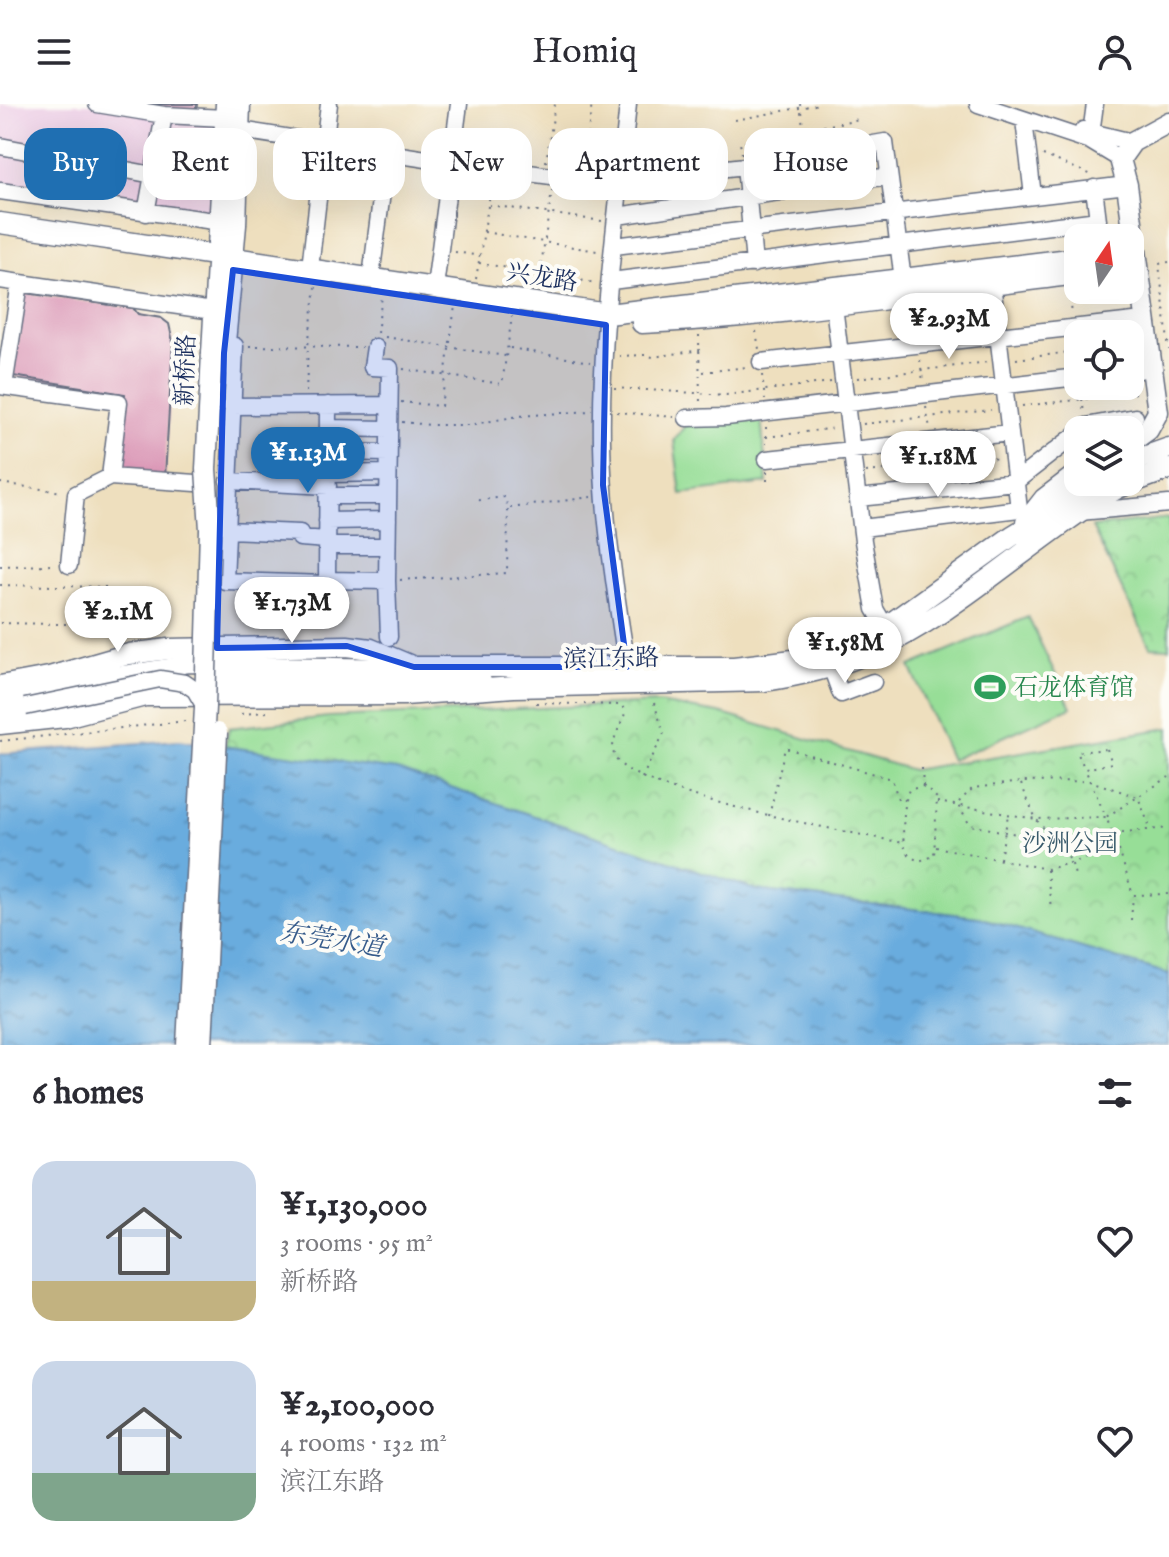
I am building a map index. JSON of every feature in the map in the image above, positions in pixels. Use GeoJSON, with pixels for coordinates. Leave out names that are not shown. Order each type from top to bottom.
{"type":"FeatureCollection","features":[{"type":"Feature","properties":{"kind":"main road","name":"新桥路"},"geometry":{"type":"LineString","coordinates":[[211,671],[210,529],[206,469],[224,351],[230,117],[240,104]]}},
{"type":"Feature","properties":{"kind":"main road"},"geometry":{"type":"LineString","coordinates":[[1132,224],[1127,185],[1129,152],[1169,122]]}},
{"type":"Feature","properties":{"kind":"main road"},"geometry":{"type":"LineString","coordinates":[[1129,152],[1169,132]]}},
{"type":"Feature","properties":{"kind":"main road"},"geometry":{"type":"LineString","coordinates":[[1129,152],[1134,224]]}},
{"type":"Feature","properties":{"kind":"main road","name":"兴龙路"},"geometry":{"type":"LineString","coordinates":[[0,223],[313,275],[464,297],[535,301],[607,319],[1064,260]]}},
{"type":"Feature","properties":{"kind":"main road","name":"兴龙路"},"geometry":{"type":"LineString","coordinates":[[0,237],[224,262]]}},
{"type":"Feature","properties":{"kind":"main road","name":"新桥路"},"geometry":{"type":"LineString","coordinates":[[224,262],[213,311],[224,351]]}},
{"type":"Feature","properties":{"kind":"main road","name":"兴龙路"},"geometry":{"type":"LineString","coordinates":[[377,284],[435,287],[513,310],[607,319],[697,321],[1064,276]]}},
{"type":"Feature","properties":{"kind":"main road"},"geometry":{"type":"LineString","coordinates":[[1144,296],[1169,416]]}},
{"type":"Feature","properties":{"kind":"main road"},"geometry":{"type":"LineString","coordinates":[[1143,304],[1158,412],[1144,433]]}},
{"type":"Feature","properties":{"kind":"main road"},"geometry":{"type":"LineString","coordinates":[[1144,457],[1169,448]]}},
{"type":"Feature","properties":{"kind":"main road","name":"滨江东路"},"geometry":{"type":"LineString","coordinates":[[0,724],[65,717],[145,696],[404,695],[585,684],[765,681],[831,667],[897,639],[967,594],[1042,520],[1077,513],[1118,488],[1169,469]]}},
{"type":"Feature","properties":{"kind":"main road"},"geometry":{"type":"LineString","coordinates":[[1042,520],[1064,491]]}},
{"type":"Feature","properties":{"kind":"main road","name":"滨江东路"},"geometry":{"type":"LineString","coordinates":[[0,686],[70,672],[129,654],[168,649],[347,646],[371,649],[414,667],[765,665],[830,649],[885,626],[1012,536],[1076,496]]}},
{"type":"Feature","properties":{"kind":"main road"},"geometry":{"type":"LineString","coordinates":[[187,1045],[205,707],[211,671]]}},
{"type":"Feature","properties":{"kind":"main road"},"geometry":{"type":"LineString","coordinates":[[202,1045],[211,671]]}},
{"type":"Feature","properties":{"kind":"street"},"geometry":{"type":"LineString","coordinates":[[97,104],[164,115],[230,117],[273,128]]}},
{"type":"Feature","properties":{"kind":"street"},"geometry":{"type":"LineString","coordinates":[[326,128],[329,104]]}},
{"type":"Feature","properties":{"kind":"street"},"geometry":{"type":"LineString","coordinates":[[456,128],[459,104]]}},
{"type":"Feature","properties":{"kind":"street"},"geometry":{"type":"LineString","coordinates":[[626,128],[628,104]]}},
{"type":"Feature","properties":{"kind":"street"},"geometry":{"type":"LineString","coordinates":[[978,104],[1024,120],[1091,137]]}},
{"type":"Feature","properties":{"kind":"street"},"geometry":{"type":"LineString","coordinates":[[1005,104],[1129,152]]}},
{"type":"Feature","properties":{"kind":"street"},"geometry":{"type":"LineString","coordinates":[[1091,137],[1095,104]]}},
{"type":"Feature","properties":{"kind":"street"},"geometry":{"type":"LineString","coordinates":[[162,128],[164,115]]}},
{"type":"Feature","properties":{"kind":"street"},"geometry":{"type":"LineString","coordinates":[[1024,120],[1033,196]]}},
{"type":"Feature","properties":{"kind":"street"},"geometry":{"type":"LineString","coordinates":[[876,144],[885,142],[903,280]]}},
{"type":"Feature","properties":{"kind":"street"},"geometry":{"type":"LineString","coordinates":[[0,146],[143,173]]}},
{"type":"Feature","properties":{"kind":"street"},"geometry":{"type":"LineString","coordinates":[[876,178],[889,176]]}},
{"type":"Feature","properties":{"kind":"street"},"geometry":{"type":"LineString","coordinates":[[614,250],[751,230],[1127,185]]}},
{"type":"Feature","properties":{"kind":"street"},"geometry":{"type":"LineString","coordinates":[[611,283],[1098,220],[1094,188]]}},
{"type":"Feature","properties":{"kind":"street"},"geometry":{"type":"LineString","coordinates":[[0,191],[214,221]]}},
{"type":"Feature","properties":{"kind":"street"},"geometry":{"type":"LineString","coordinates":[[616,219],[744,198]]}},
{"type":"Feature","properties":{"kind":"street"},"geometry":{"type":"LineString","coordinates":[[146,213],[148,200]]}},
{"type":"Feature","properties":{"kind":"street"},"geometry":{"type":"LineString","coordinates":[[313,275],[319,200]]}},
{"type":"Feature","properties":{"kind":"street"},"geometry":{"type":"LineString","coordinates":[[377,284],[383,200]]}},
{"type":"Feature","properties":{"kind":"street"},"geometry":{"type":"LineString","coordinates":[[435,287],[446,200]]}},
{"type":"Feature","properties":{"kind":"street"},"geometry":{"type":"LineString","coordinates":[[618,200],[602,411],[604,495],[627,667]]}},
{"type":"Feature","properties":{"kind":"street"},"geometry":{"type":"LineString","coordinates":[[748,200],[754,264]]}},
{"type":"Feature","properties":{"kind":"street"},"geometry":{"type":"LineString","coordinates":[[0,280],[213,311]]}},
{"type":"Feature","properties":{"kind":"street"},"geometry":{"type":"LineString","coordinates":[[20,283],[7,320],[2,386],[119,402],[110,477]]}},
{"type":"Feature","properties":{"kind":"street"},"geometry":{"type":"LineString","coordinates":[[862,528],[1019,509],[992,284]]}},
{"type":"Feature","properties":{"kind":"street"},"geometry":{"type":"LineString","coordinates":[[834,306],[862,528],[875,609],[885,626]]}},
{"type":"Feature","properties":{"kind":"street"},"geometry":{"type":"LineString","coordinates":[[756,364],[1064,328]]}},
{"type":"Feature","properties":{"kind":"street"},"geometry":{"type":"LineString","coordinates":[[375,347],[372,367],[390,368],[389,637]]}},
{"type":"Feature","properties":{"kind":"street"},"geometry":{"type":"LineString","coordinates":[[224,351],[231,406],[225,581],[387,581]]}},
{"type":"Feature","properties":{"kind":"street"},"geometry":{"type":"LineString","coordinates":[[693,418],[1064,379]]}},
{"type":"Feature","properties":{"kind":"street"},"geometry":{"type":"LineString","coordinates":[[231,406],[328,405],[388,414]]}},
{"type":"Feature","properties":{"kind":"street"},"geometry":{"type":"LineString","coordinates":[[327,582],[328,405]]}},
{"type":"Feature","properties":{"kind":"street"},"geometry":{"type":"LineString","coordinates":[[328,428],[388,414]]}},
{"type":"Feature","properties":{"kind":"street"},"geometry":{"type":"LineString","coordinates":[[767,459],[1010,433]]}},
{"type":"Feature","properties":{"kind":"street"},"geometry":{"type":"LineString","coordinates":[[858,498],[1015,482],[1064,444]]}},
{"type":"Feature","properties":{"kind":"street"},"geometry":{"type":"LineString","coordinates":[[328,452],[388,453]]}},
{"type":"Feature","properties":{"kind":"street"},"geometry":{"type":"LineString","coordinates":[[328,485],[388,473]]}},
{"type":"Feature","properties":{"kind":"street"},"geometry":{"type":"LineString","coordinates":[[69,565],[76,494],[110,477],[196,483]]}},
{"type":"Feature","properties":{"kind":"street"},"geometry":{"type":"LineString","coordinates":[[228,481],[328,485],[388,496]]}},
{"type":"Feature","properties":{"kind":"street"},"geometry":{"type":"LineString","coordinates":[[1077,513],[1169,504]]}},
{"type":"Feature","properties":{"kind":"street"},"geometry":{"type":"LineString","coordinates":[[327,521],[388,520]]}},
{"type":"Feature","properties":{"kind":"street"},"geometry":{"type":"LineString","coordinates":[[227,530],[300,533],[300,538],[327,543],[387,546]]}},
{"type":"Feature","properties":{"kind":"street"},"geometry":{"type":"LineString","coordinates":[[0,710],[60,690],[161,667],[585,684]]}},
{"type":"Feature","properties":{"kind":"street"},"geometry":{"type":"LineString","coordinates":[[211,671],[414,667]]}},
{"type":"Feature","properties":{"kind":"street"},"geometry":{"type":"LineString","coordinates":[[831,667],[841,694],[873,682]]}},
{"type":"Feature","properties":{"kind":"street"},"geometry":{"type":"LineString","coordinates":[[0,698],[24,701],[160,679],[185,683],[195,690],[205,707]]}},
{"type":"Feature","properties":{"kind":"path"},"geometry":{"type":"LineString","coordinates":[[553,128],[555,104]]}},
{"type":"Feature","properties":{"kind":"path"},"geometry":{"type":"LineString","coordinates":[[589,128],[592,104]]}},
{"type":"Feature","properties":{"kind":"path"},"geometry":{"type":"LineString","coordinates":[[735,120],[820,104]]}},
{"type":"Feature","properties":{"kind":"path"},"geometry":{"type":"LineString","coordinates":[[800,106],[804,128]]}},
{"type":"Feature","properties":{"kind":"path"},"geometry":{"type":"LineString","coordinates":[[810,128],[859,119]]}},
{"type":"Feature","properties":{"kind":"path"},"geometry":{"type":"LineString","coordinates":[[740,143],[744,142]]}},
{"type":"Feature","properties":{"kind":"path"},"geometry":{"type":"LineString","coordinates":[[1028,149],[1092,176],[1094,188]]}},
{"type":"Feature","properties":{"kind":"path"},"geometry":{"type":"LineString","coordinates":[[388,414],[441,406],[450,347],[464,297],[479,263],[490,200]]}},
{"type":"Feature","properties":{"kind":"path"},"geometry":{"type":"LineString","coordinates":[[535,301],[548,200]]}},
{"type":"Feature","properties":{"kind":"path"},"geometry":{"type":"LineString","coordinates":[[489,205],[616,219]]}},
{"type":"Feature","properties":{"kind":"path"},"geometry":{"type":"LineString","coordinates":[[484,232],[614,250]]}},
{"type":"Feature","properties":{"kind":"path"},"geometry":{"type":"LineString","coordinates":[[438,249],[480,256]]}},
{"type":"Feature","properties":{"kind":"path"},"geometry":{"type":"LineString","coordinates":[[1169,262],[1159,264],[1169,350]]}},
{"type":"Feature","properties":{"kind":"path"},"geometry":{"type":"LineString","coordinates":[[479,263],[611,283]]}},
{"type":"Feature","properties":{"kind":"path"},"geometry":{"type":"LineString","coordinates":[[305,405],[313,275]]}},
{"type":"Feature","properties":{"kind":"path"},"geometry":{"type":"LineString","coordinates":[[377,284],[377,335],[507,356]]}},
{"type":"Feature","properties":{"kind":"path"},"geometry":{"type":"LineString","coordinates":[[390,368],[502,384],[513,310]]}},
{"type":"Feature","properties":{"kind":"path"},"geometry":{"type":"LineString","coordinates":[[388,414],[431,425],[469,425],[519,416],[602,411],[693,418],[701,372],[697,321]]}},
{"type":"Feature","properties":{"kind":"path"},"geometry":{"type":"LineString","coordinates":[[224,351],[308,346],[375,347]]}},
{"type":"Feature","properties":{"kind":"path"},"geometry":{"type":"LineString","coordinates":[[508,347],[604,360],[700,350]]}},
{"type":"Feature","properties":{"kind":"path"},"geometry":{"type":"LineString","coordinates":[[701,372],[756,364]]}},
{"type":"Feature","properties":{"kind":"path"},"geometry":{"type":"LineString","coordinates":[[766,437],[1074,400]]}},
{"type":"Feature","properties":{"kind":"path"},"geometry":{"type":"LineString","coordinates":[[855,473],[1012,457]]}},
{"type":"Feature","properties":{"kind":"path"},"geometry":{"type":"LineString","coordinates":[[0,483],[76,494]]}},
{"type":"Feature","properties":{"kind":"path"},"geometry":{"type":"LineString","coordinates":[[508,509],[604,495]]}},
{"type":"Feature","properties":{"kind":"path"},"geometry":{"type":"LineString","coordinates":[[387,581],[507,573],[508,509],[505,497],[473,501]]}},
{"type":"Feature","properties":{"kind":"path"},"geometry":{"type":"LineString","coordinates":[[0,566],[69,565]]}},
{"type":"Feature","properties":{"kind":"path"},"geometry":{"type":"LineString","coordinates":[[0,585],[110,587]]}},
{"type":"Feature","properties":{"kind":"path"},"geometry":{"type":"LineString","coordinates":[[0,623],[118,625]]}},
{"type":"Feature","properties":{"kind":"path"},"geometry":{"type":"LineString","coordinates":[[642,778],[664,733],[654,703]]}},
{"type":"Feature","properties":{"kind":"path"},"geometry":{"type":"LineString","coordinates":[[622,705],[625,713],[614,737],[613,749],[622,766],[642,778],[769,817],[904,843]]}},
{"type":"Feature","properties":{"kind":"path"},"geometry":{"type":"LineString","coordinates":[[0,741],[186,721]]}},
{"type":"Feature","properties":{"kind":"path"},"geometry":{"type":"LineString","coordinates":[[769,817],[785,748],[892,779],[898,799],[905,800]]}},
{"type":"Feature","properties":{"kind":"path"},"geometry":{"type":"LineString","coordinates":[[1085,769],[1112,763],[1107,749],[1077,752],[1119,850],[1133,895],[1131,920]]}},
{"type":"Feature","properties":{"kind":"path"},"geometry":{"type":"LineString","coordinates":[[922,768],[923,786]]}},
{"type":"Feature","properties":{"kind":"path"},"geometry":{"type":"LineString","coordinates":[[937,802],[1036,819],[1106,817],[1169,777]]}},
{"type":"Feature","properties":{"kind":"path"},"geometry":{"type":"LineString","coordinates":[[957,804],[973,788],[1020,782],[1090,781],[1138,797]]}},
{"type":"Feature","properties":{"kind":"path"},"geometry":{"type":"LineString","coordinates":[[1020,782],[1036,819],[1071,861],[1075,875]]}},
{"type":"Feature","properties":{"kind":"path"},"geometry":{"type":"LineString","coordinates":[[923,786],[934,794],[937,802],[936,847],[934,856],[919,861],[911,857],[904,843],[905,800],[909,790],[923,786]]}},
{"type":"Feature","properties":{"kind":"path"},"geometry":{"type":"LineString","coordinates":[[1138,797],[1151,830]]}},
{"type":"Feature","properties":{"kind":"path"},"geometry":{"type":"LineString","coordinates":[[957,804],[970,825],[1053,841]]}},
{"type":"Feature","properties":{"kind":"path"},"geometry":{"type":"LineString","coordinates":[[1000,859],[1008,814]]}},
{"type":"Feature","properties":{"kind":"path"},"geometry":{"type":"LineString","coordinates":[[1113,833],[1169,828]]}},
{"type":"Feature","properties":{"kind":"path"},"geometry":{"type":"LineString","coordinates":[[936,847],[1047,869],[1119,850]]}},
{"type":"Feature","properties":{"kind":"path"},"geometry":{"type":"LineString","coordinates":[[1047,869],[1051,909]]}},
{"type":"Feature","properties":{"kind":"path"},"geometry":{"type":"LineString","coordinates":[[1133,895],[1169,894]]}},
{"type":"Feature","properties":{"kind":"highlighted area"},"geometry":{"type":"Polygon","coordinates":[[[233,270],[606,325],[603,485],[627,667],[414,667],[347,646],[217,648],[224,353],[233,270]]]}},
{"type":"Feature","properties":{"kind":"shaded area"},"geometry":{"type":"Polygon","coordinates":[[[0,104],[97,104],[216,122],[216,128],[143,128],[143,200],[214,200],[214,221],[64,200],[127,200],[127,128],[24,128],[24,194],[0,191],[0,104]]]}},
{"type":"Feature","properties":{"kind":"green space"},"geometry":{"type":"Polygon","coordinates":[[[761,417],[767,483],[681,494],[674,440],[687,423],[761,417]]]}},
{"type":"Feature","properties":{"kind":"green space"},"geometry":{"type":"Polygon","coordinates":[[[1169,518],[1169,648],[1150,647],[1092,527],[1169,518]]]}},
{"type":"Feature","properties":{"kind":"green space","name":"石龙体育馆"},"geometry":{"type":"Polygon","coordinates":[[[1028,617],[1071,707],[951,760],[910,666],[1028,617]]]}},
{"type":"Feature","properties":{"kind":"green space","name":"沙洲公园"},"geometry":{"type":"Polygon","coordinates":[[[659,703],[719,713],[912,770],[1169,728],[1169,974],[978,917],[756,890],[513,809],[225,746],[229,728],[329,717],[659,703]]]}},
{"type":"Feature","properties":{"kind":"water","name":"东莞水道"},"geometry":{"type":"Polygon","coordinates":[[[179,740],[397,770],[756,890],[978,917],[1169,974],[1169,1045],[0,1045],[0,754],[179,740]]]}},
{"type":"Feature","properties":{"kind":"building"},"geometry":{"type":"Polygon","coordinates":[[[197,104],[196,114],[151,106],[197,104]]]}},
{"type":"Feature","properties":{"kind":"building"},"geometry":{"type":"Polygon","coordinates":[[[25,293],[133,308],[138,314],[161,318],[169,324],[173,342],[165,477],[117,471],[125,394],[13,376],[25,293]]]}},
{"type":"Feature","properties":{"kind":"place","name":"石龙体育馆"},"geometry":{"type":"Point","coordinates":[990,687]}}]}
